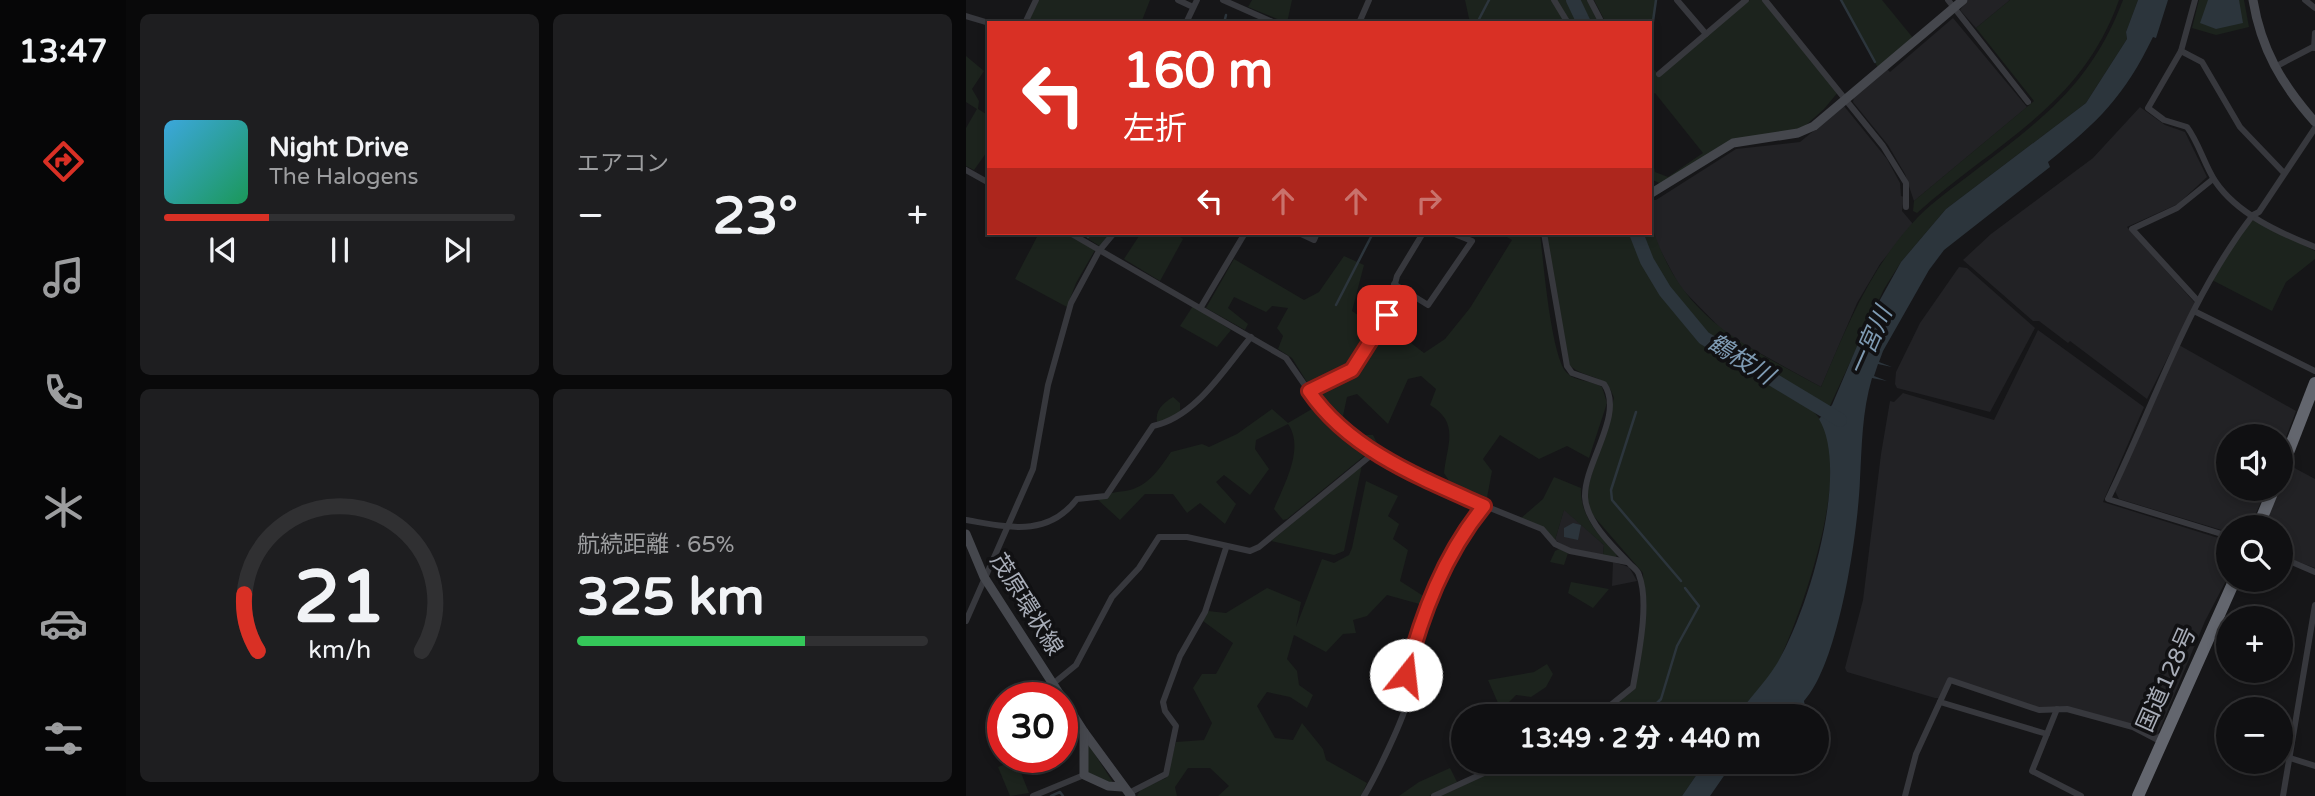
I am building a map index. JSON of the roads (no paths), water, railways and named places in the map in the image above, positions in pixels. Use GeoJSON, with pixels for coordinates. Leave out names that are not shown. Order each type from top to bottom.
{"type":"FeatureCollection","features":[{"type":"Feature","properties":{"kind":"highway"},"geometry":{"type":"LineString","coordinates":[[2293,440],[2315,383]]}},
{"type":"Feature","properties":{"kind":"highway","name":"国道128号"},"geometry":{"type":"LineString","coordinates":[[2138,796],[2229,592]]}},
{"type":"Feature","properties":{"kind":"street"},"geometry":{"type":"LineString","coordinates":[[1026,21],[1036,0]]}},
{"type":"Feature","properties":{"kind":"street"},"geometry":{"type":"LineString","coordinates":[[1178,0],[1195,3],[1187,21]]}},
{"type":"Feature","properties":{"kind":"street"},"geometry":{"type":"LineString","coordinates":[[1223,0],[1270,21]]}},
{"type":"Feature","properties":{"kind":"street"},"geometry":{"type":"LineString","coordinates":[[1360,21],[1369,0]]}},
{"type":"Feature","properties":{"kind":"street"},"geometry":{"type":"LineString","coordinates":[[1554,0],[1567,21]]}},
{"type":"Feature","properties":{"kind":"street"},"geometry":{"type":"LineString","coordinates":[[1590,0],[1601,21]]}},
{"type":"Feature","properties":{"kind":"street"},"geometry":{"type":"LineString","coordinates":[[1677,0],[1706,34]]}},
{"type":"Feature","properties":{"kind":"street"},"geometry":{"type":"LineString","coordinates":[[1659,74],[1746,0]]}},
{"type":"Feature","properties":{"kind":"street"},"geometry":{"type":"LineString","coordinates":[[1765,0],[1848,99],[1883,146],[1906,183],[1906,207]]}},
{"type":"Feature","properties":{"kind":"street"},"geometry":{"type":"LineString","coordinates":[[1652,193],[1733,144],[1798,133],[1815,126],[1951,4],[1963,0]]}},
{"type":"Feature","properties":{"kind":"street"},"geometry":{"type":"LineString","coordinates":[[2195,0],[2181,51],[2148,108],[2164,120],[2187,127],[2213,179],[2253,215],[2279,232],[2315,247]]}},
{"type":"Feature","properties":{"kind":"street"},"geometry":{"type":"LineString","coordinates":[[2253,0],[2257,26],[2274,68],[2288,92],[2315,122]]}},
{"type":"Feature","properties":{"kind":"street"},"geometry":{"type":"LineString","coordinates":[[2305,0],[2315,8]]}},
{"type":"Feature","properties":{"kind":"street"},"geometry":{"type":"LineString","coordinates":[[1951,4],[2028,102]]}},
{"type":"Feature","properties":{"kind":"street"},"geometry":{"type":"LineString","coordinates":[[966,16],[987,22]]}},
{"type":"Feature","properties":{"kind":"street"},"geometry":{"type":"LineString","coordinates":[[2274,68],[2314,49],[2315,33]]}},
{"type":"Feature","properties":{"kind":"street"},"geometry":{"type":"LineString","coordinates":[[2181,51],[2202,62],[2240,127],[2284,173]]}},
{"type":"Feature","properties":{"kind":"street"},"geometry":{"type":"LineString","coordinates":[[2216,532],[2108,499],[2194,311],[2227,249],[2253,215],[2259,212],[2315,128]]}},
{"type":"Feature","properties":{"kind":"street"},"geometry":{"type":"LineString","coordinates":[[966,170],[987,182]]}},
{"type":"Feature","properties":{"kind":"street"},"geometry":{"type":"LineString","coordinates":[[2199,301],[2132,229],[2177,208],[2213,179]]}},
{"type":"Feature","properties":{"kind":"street"},"geometry":{"type":"LineString","coordinates":[[1073,235],[1286,358],[1320,407],[1375,452],[1405,471],[1542,529],[1555,544],[1570,551],[1627,562]]}},
{"type":"Feature","properties":{"kind":"street"},"geometry":{"type":"LineString","coordinates":[[966,621],[1033,469],[1048,385],[1067,313],[1100,251],[1112,235]]}},
{"type":"Feature","properties":{"kind":"street"},"geometry":{"type":"LineString","coordinates":[[1201,307],[1244,235]]}},
{"type":"Feature","properties":{"kind":"street"},"geometry":{"type":"LineString","coordinates":[[1309,391],[1352,370],[1387,315],[1394,284],[1422,235]]}},
{"type":"Feature","properties":{"kind":"street"},"geometry":{"type":"LineString","coordinates":[[1394,284],[1428,305],[1472,241],[1456,235]]}},
{"type":"Feature","properties":{"kind":"street"},"geometry":{"type":"LineString","coordinates":[[1544,235],[1567,366],[1572,373],[1604,384],[1611,396],[1586,486],[1586,504],[1601,530],[1639,573],[1643,628],[1633,687],[1612,704]]}},
{"type":"Feature","properties":{"kind":"street"},"geometry":{"type":"LineString","coordinates":[[2194,311],[2315,371]]}},
{"type":"Feature","properties":{"kind":"street"},"geometry":{"type":"LineString","coordinates":[[966,520],[1009,527],[1044,525],[1066,514],[1077,499],[1106,496],[1153,426],[1171,422],[1189,409],[1251,337]]}},
{"type":"Feature","properties":{"kind":"street"},"geometry":{"type":"LineString","coordinates":[[1055,682],[1076,665],[1112,597],[1139,568],[1159,537],[1187,537],[1226,548],[1250,551],[1259,547],[1375,452]]}},
{"type":"Feature","properties":{"kind":"street"},"geometry":{"type":"LineString","coordinates":[[1364,796],[1405,712],[1409,688],[1406,675],[1426,611],[1461,535],[1484,506]]}},
{"type":"Feature","properties":{"kind":"street","name":"茂原環状線"},"geometry":{"type":"LineString","coordinates":[[966,534],[985,577],[1053,682]]}},
{"type":"Feature","properties":{"kind":"street"},"geometry":{"type":"LineString","coordinates":[[1033,796],[1084,775],[1127,792],[1166,775],[1176,726],[1165,711],[1163,702],[1180,656],[1205,612],[1226,548]]}},
{"type":"Feature","properties":{"kind":"street"},"geometry":{"type":"LineString","coordinates":[[2293,563],[2315,572]]}},
{"type":"Feature","properties":{"kind":"street"},"geometry":{"type":"LineString","coordinates":[[2293,724],[2315,605]]}},
{"type":"Feature","properties":{"kind":"street"},"geometry":{"type":"LineString","coordinates":[[1905,796],[1916,754],[1950,680],[2039,710],[2067,709],[2133,727],[2156,739],[2165,733]]}},
{"type":"Feature","properties":{"kind":"street"},"geometry":{"type":"LineString","coordinates":[[1940,702],[2047,734]]}},
{"type":"Feature","properties":{"kind":"street"},"geometry":{"type":"LineString","coordinates":[[2057,709],[2033,774],[2081,796]]}},
{"type":"Feature","properties":{"kind":"street","name":"茂原環状線"},"geometry":{"type":"LineString","coordinates":[[1078,722],[1127,792]]}},
{"type":"Feature","properties":{"kind":"street"},"geometry":{"type":"LineString","coordinates":[[1084,732],[1084,775]]}},
{"type":"Feature","properties":{"kind":"street"},"geometry":{"type":"LineString","coordinates":[[2293,759],[2315,766]]}},
{"type":"Feature","properties":{"kind":"street"},"geometry":{"type":"LineString","coordinates":[[1434,796],[1482,774]]}},
{"type":"Feature","properties":{"kind":"street"},"geometry":{"type":"LineString","coordinates":[[2286,795],[2287,774]]}},
{"type":"Feature","properties":{"kind":"water","name":"一宮川"},"geometry":{"type":"Polygon","coordinates":[[[2138,0],[2168,0],[2156,38],[2153,37],[2131,76],[2108,107],[2096,121],[2048,162],[2050,167],[1944,250],[1929,270],[1883,351],[1879,362],[1892,367],[1878,364],[1874,376],[1887,381],[1872,378],[1866,403],[1851,563],[1837,628],[1827,658],[1805,704],[1746,704],[1776,665],[1788,642],[1812,579],[1828,507],[1830,473],[1828,443],[1819,419],[1832,405],[1866,325],[1901,262],[1946,209],[2086,103],[2127,39],[2126,32],[2138,0]]]}},
{"type":"Feature","properties":{"kind":"water"},"geometry":{"type":"Polygon","coordinates":[[[2208,0],[2239,0],[2243,23],[2216,29],[2200,23],[2208,0]]]}},
{"type":"Feature","properties":{"kind":"water"},"geometry":{"type":"Polygon","coordinates":[[[1573,523],[1581,525],[1578,540],[1564,537],[1564,528],[1573,523]]]}},
{"type":"Feature","properties":{"kind":"water"},"geometry":{"type":"Polygon","coordinates":[[[1697,774],[1725,774],[1710,796],[1682,796],[1697,774]]]}},
{"type":"Feature","properties":{"kind":"waterway"},"geometry":{"type":"LineString","coordinates":[[1478,21],[1489,0]]}},
{"type":"Feature","properties":{"kind":"waterway","name":"鶴枝川"},"geometry":{"type":"LineString","coordinates":[[1573,0],[1583,21]]}},
{"type":"Feature","properties":{"kind":"waterway"},"geometry":{"type":"LineString","coordinates":[[1652,28],[1656,0]]}},
{"type":"Feature","properties":{"kind":"waterway"},"geometry":{"type":"LineString","coordinates":[[1841,0],[1875,62]]}},
{"type":"Feature","properties":{"kind":"waterway"},"geometry":{"type":"LineString","coordinates":[[1224,21],[1226,15]]}},
{"type":"Feature","properties":{"kind":"waterway"},"geometry":{"type":"LineString","coordinates":[[1336,305],[1372,235]]}},
{"type":"Feature","properties":{"kind":"waterway","name":"鶴枝川"},"geometry":{"type":"LineString","coordinates":[[1637,235],[1647,261],[1665,291],[1704,338],[1840,420]]}},
{"type":"Feature","properties":{"kind":"waterway"},"geometry":{"type":"LineString","coordinates":[[1636,412],[1611,490],[1612,500],[1681,581]]}},
{"type":"Feature","properties":{"kind":"waterway"},"geometry":{"type":"LineString","coordinates":[[1656,704],[1661,699],[1677,646],[1699,606],[1685,588]]}},
{"type":"Feature","properties":{"kind":"waterway"},"geometry":{"type":"LineString","coordinates":[[1051,796],[1060,792],[1063,796]]}}]}
